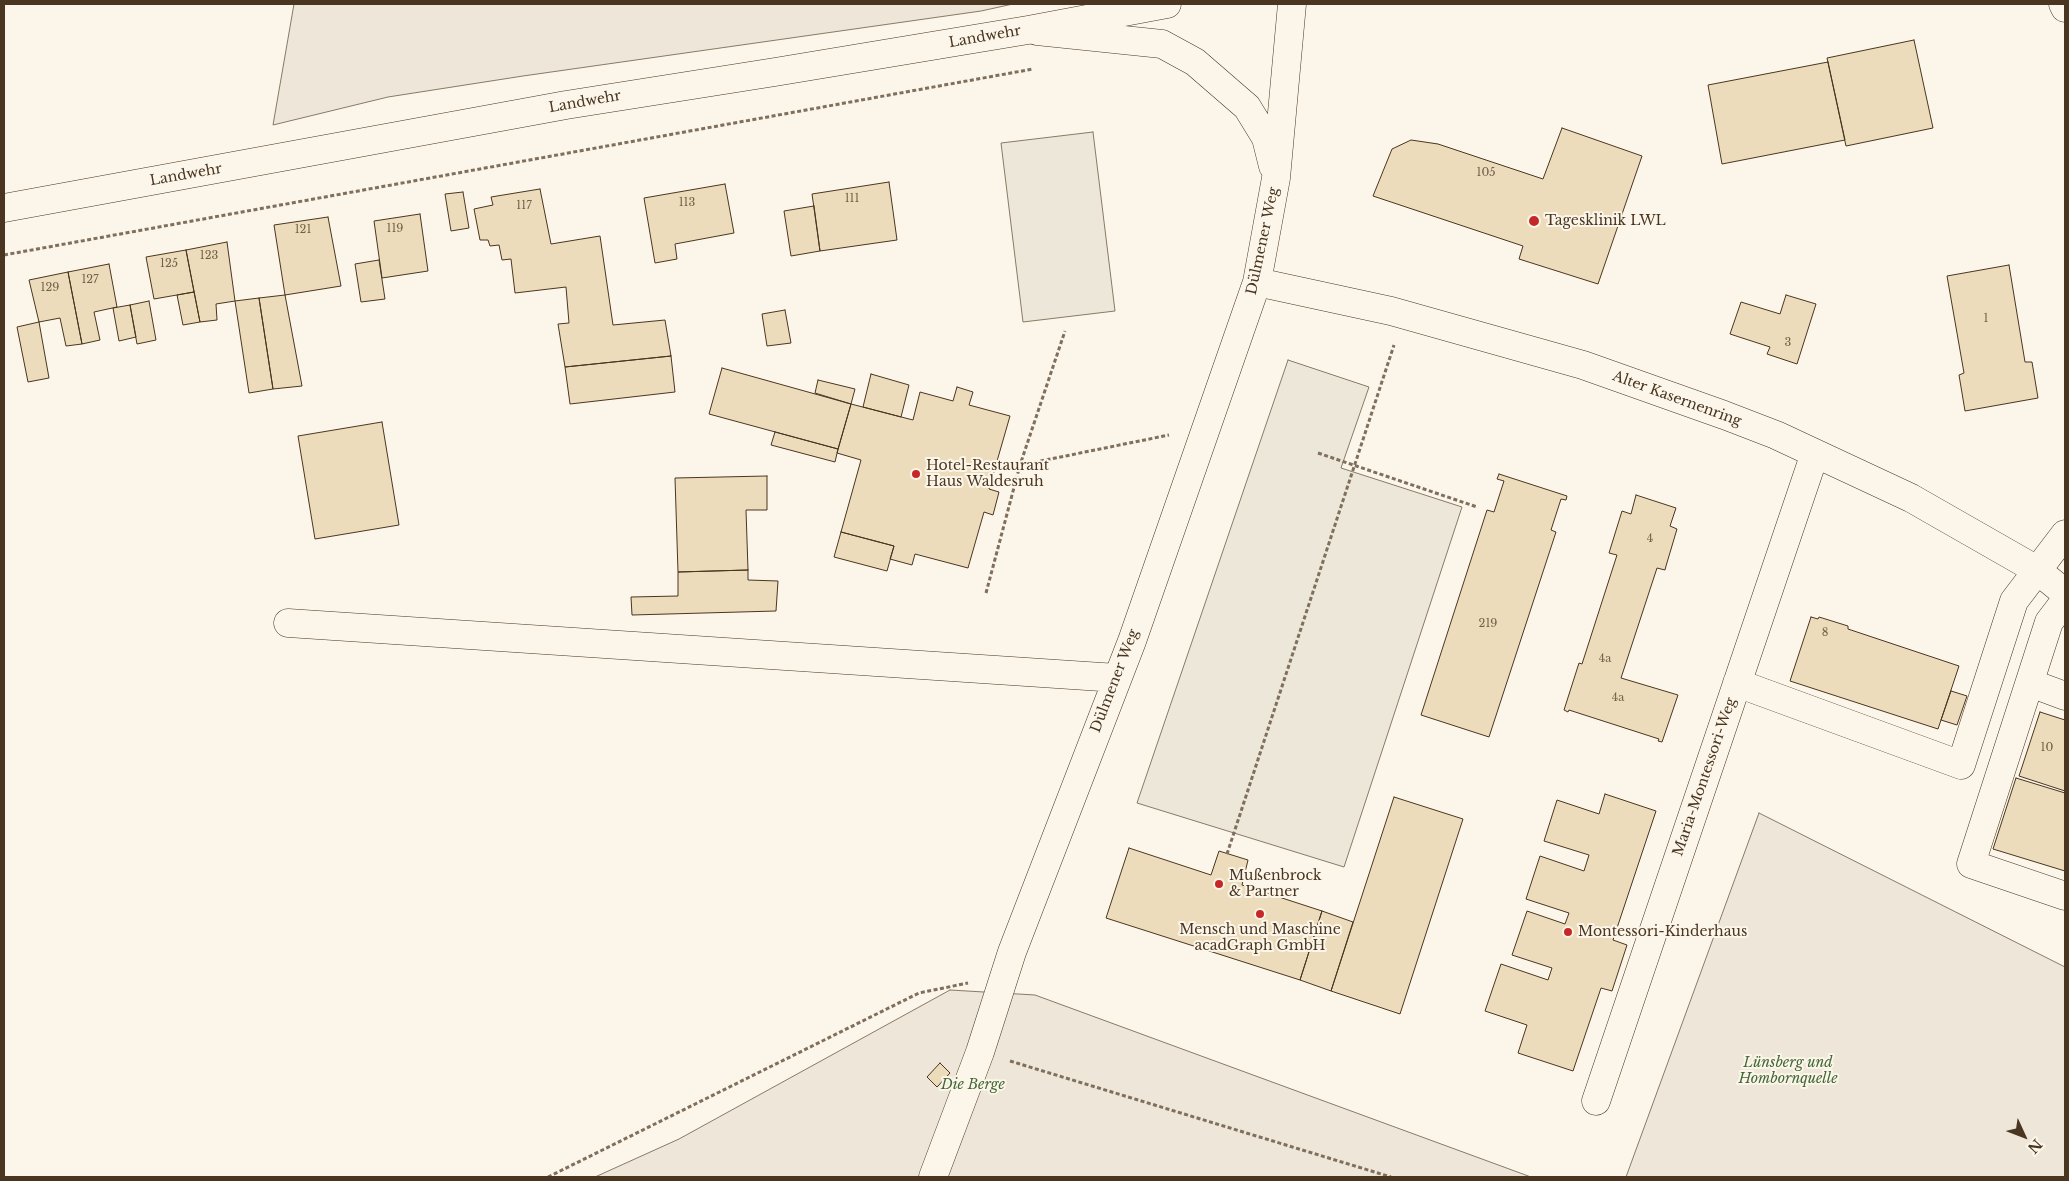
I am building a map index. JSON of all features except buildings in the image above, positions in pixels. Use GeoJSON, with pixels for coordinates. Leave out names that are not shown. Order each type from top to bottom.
{"type":"FeatureCollection","features":[{"type":"Feature","properties":{"kind":"street","name":"Landwehr"},"geometry":{"type":"LineString","coordinates":[[4,208],[566,105],[1028,30],[1167,4]]}},
{"type":"Feature","properties":{"kind":"street","name":"Dülmener Weg"},"geometry":{"type":"LineString","coordinates":[[933,1177],[980,1052],[1004,975],[1117,678],[1207,428],[1257,282],[1276,178],[1292,4]]}},
{"type":"Feature","properties":{"kind":"street"},"geometry":{"type":"LineString","coordinates":[[2063,4],[2065,8]]}},
{"type":"Feature","properties":{"kind":"street","name":"Dülmener Weg"},"geometry":{"type":"LineString","coordinates":[[1028,30],[1162,44],[1195,62],[1247,107],[1266,138],[1276,178]]}},
{"type":"Feature","properties":{"kind":"street","name":"Alter Kasernenring"},"geometry":{"type":"LineString","coordinates":[[1257,282],[1391,311],[1403,316],[1583,365],[1733,418],[1815,453],[1911,498],[2037,570],[2065,593]]}},
{"type":"Feature","properties":{"kind":"street","name":"Maria-Montessori-Weg"},"geometry":{"type":"LineString","coordinates":[[1596,1101],[1815,453]]}},
{"type":"Feature","properties":{"kind":"street"},"geometry":{"type":"LineString","coordinates":[[1737,683],[1961,765],[2014,601],[2065,534]]}},
{"type":"Feature","properties":{"kind":"street"},"geometry":{"type":"LineString","coordinates":[[2065,601],[2049,622],[1971,864],[2065,896]]}},
{"type":"Feature","properties":{"kind":"street"},"geometry":{"type":"LineString","coordinates":[[288,623],[1117,678]]}},
{"type":"Feature","properties":{"kind":"street"},"geometry":{"type":"LineString","coordinates":[[2030,683],[2065,696]]}},
{"type":"Feature","properties":{"kind":"path"},"geometry":{"type":"LineString","coordinates":[[4,254],[1033,69]]}},
{"type":"Feature","properties":{"kind":"path"},"geometry":{"type":"LineString","coordinates":[[1227,854],[1403,316]]}},
{"type":"Feature","properties":{"kind":"path"},"geometry":{"type":"LineString","coordinates":[[986,593],[1020,465],[1065,331]]}},
{"type":"Feature","properties":{"kind":"path"},"geometry":{"type":"LineString","coordinates":[[1020,465],[1207,428]]}},
{"type":"Feature","properties":{"kind":"path"},"geometry":{"type":"LineString","coordinates":[[1318,453],[1477,507]]}},
{"type":"Feature","properties":{"kind":"path"},"geometry":{"type":"LineString","coordinates":[[548,1177],[919,993],[1004,975]]}},
{"type":"Feature","properties":{"kind":"path"},"geometry":{"type":"LineString","coordinates":[[980,1052],[1391,1177]]}},
{"type":"Feature","properties":{"kind":"green space"},"geometry":{"type":"Polygon","coordinates":[[[294,4],[1013,4],[981,11],[388,97],[273,125],[294,4]]]}},
{"type":"Feature","properties":{"kind":"green space","name":"Lünsberg und Hombornquelle"},"geometry":{"type":"Polygon","coordinates":[[[1759,813],[2065,967],[2065,1177],[1626,1177],[1759,813]]]}},
{"type":"Feature","properties":{"kind":"green space","name":"Die Berge"},"geometry":{"type":"Polygon","coordinates":[[[950,990],[1035,995],[1531,1177],[595,1177],[679,1139],[950,990]]]}},
{"type":"Feature","properties":{"kind":"shaded area"},"geometry":{"type":"Polygon","coordinates":[[[1093,132],[1115,311],[1023,322],[1001,143],[1093,132]]]}},
{"type":"Feature","properties":{"kind":"shaded area"},"geometry":{"type":"Polygon","coordinates":[[[1288,360],[1369,387],[1341,468],[1462,507],[1344,867],[1137,803],[1288,360]]]}},
{"type":"Feature","properties":{"kind":"place","name":"Tagesklinik LWL"},"geometry":{"type":"Point","coordinates":[1534,221]}},
{"type":"Feature","properties":{"kind":"place","name":"Hotel-Restaurant Haus Waldesruh"},"geometry":{"type":"Point","coordinates":[916,474]}},
{"type":"Feature","properties":{"kind":"place","name":"Mußenbrock & Partner"},"geometry":{"type":"Point","coordinates":[1219,884]}},
{"type":"Feature","properties":{"kind":"place","name":"Mensch und Maschine acadGraph GmbH"},"geometry":{"type":"Point","coordinates":[1260,914]}},
{"type":"Feature","properties":{"kind":"place","name":"Montessori-Kinderhaus"},"geometry":{"type":"Point","coordinates":[1568,932]}}]}
